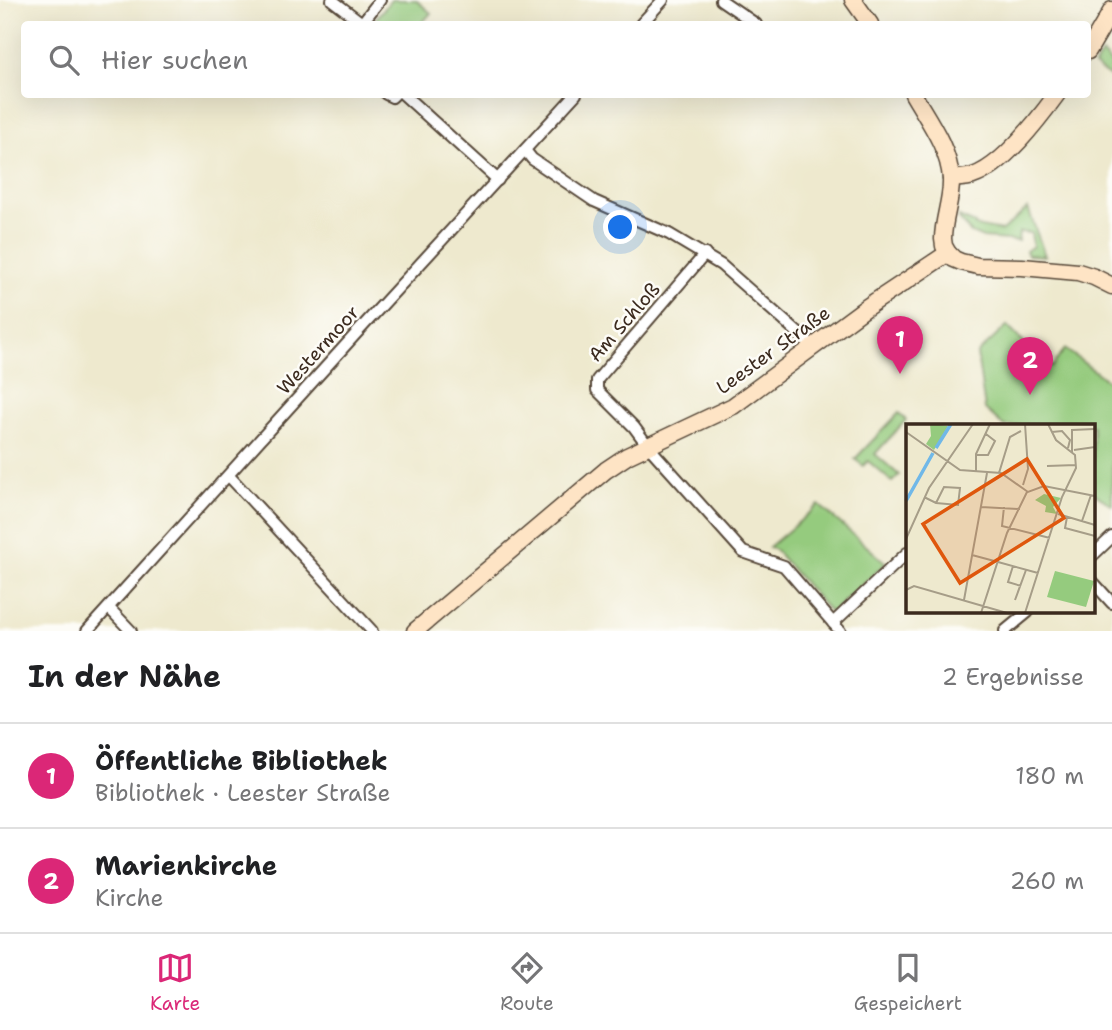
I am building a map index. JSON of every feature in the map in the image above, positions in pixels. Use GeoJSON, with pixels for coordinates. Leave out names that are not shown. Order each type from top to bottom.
{"type":"FeatureCollection","features":[{"type":"Feature","properties":{"kind":"street"},"geometry":{"type":"LineString","coordinates":[[332,0],[359,21]]}},
{"type":"Feature","properties":{"kind":"street"},"geometry":{"type":"LineString","coordinates":[[364,21],[380,0]]}},
{"type":"Feature","properties":{"kind":"street"},"geometry":{"type":"LineString","coordinates":[[643,21],[663,0]]}},
{"type":"Feature","properties":{"kind":"street"},"geometry":{"type":"LineString","coordinates":[[721,0],[752,21]]}},
{"type":"Feature","properties":{"kind":"street"},"geometry":{"type":"LineString","coordinates":[[853,0],[868,21]]}},
{"type":"Feature","properties":{"kind":"street"},"geometry":{"type":"LineString","coordinates":[[1091,44],[1112,10]]}},
{"type":"Feature","properties":{"kind":"street"},"geometry":{"type":"LineString","coordinates":[[407,98],[498,180]]}},
{"type":"Feature","properties":{"kind":"street","name":"Westermoor"},"geometry":{"type":"LineString","coordinates":[[87,631],[572,98]]}},
{"type":"Feature","properties":{"kind":"street"},"geometry":{"type":"LineString","coordinates":[[915,98],[948,162],[951,179],[943,239],[944,246],[954,259],[978,266],[1078,272],[1112,286]]}},
{"type":"Feature","properties":{"kind":"street"},"geometry":{"type":"LineString","coordinates":[[951,179],[966,178],[991,167],[1031,130],[1054,98]]}},
{"type":"Feature","properties":{"kind":"street"},"geometry":{"type":"LineString","coordinates":[[525,150],[532,159],[594,201],[669,234],[705,254],[814,347]]}},
{"type":"Feature","properties":{"kind":"street","name":"Leester Straße"},"geometry":{"type":"LineString","coordinates":[[415,631],[606,470],[627,456],[733,406],[897,286],[948,253]]}},
{"type":"Feature","properties":{"kind":"street","name":"Am Schloß"},"geometry":{"type":"LineString","coordinates":[[705,254],[597,380],[597,390],[634,427],[743,552],[784,566],[837,627]]}},
{"type":"Feature","properties":{"kind":"street"},"geometry":{"type":"LineString","coordinates":[[229,476],[372,631]]}},
{"type":"Feature","properties":{"kind":"street"},"geometry":{"type":"LineString","coordinates":[[1094,554],[1112,537]]}},
{"type":"Feature","properties":{"kind":"street"},"geometry":{"type":"LineString","coordinates":[[837,627],[906,554]]}},
{"type":"Feature","properties":{"kind":"street"},"geometry":{"type":"LineString","coordinates":[[1094,583],[1112,603]]}},
{"type":"Feature","properties":{"kind":"street"},"geometry":{"type":"LineString","coordinates":[[109,608],[131,631]]}},
{"type":"Feature","properties":{"kind":"street"},"geometry":{"type":"LineString","coordinates":[[1005,631],[1026,614]]}},
{"type":"Feature","properties":{"kind":"green space"},"geometry":{"type":"Polygon","coordinates":[[[391,0],[416,0],[431,13],[424,21],[374,21],[391,0]]]}},
{"type":"Feature","properties":{"kind":"green space"},"geometry":{"type":"Polygon","coordinates":[[[1102,54],[1112,64],[1112,78],[1094,66],[1102,54]]]}},
{"type":"Feature","properties":{"kind":"green space"},"geometry":{"type":"Polygon","coordinates":[[[1028,208],[1045,256],[1028,255],[1026,251],[1033,246],[1031,233],[1019,232],[1018,241],[983,238],[971,233],[959,219],[975,226],[1002,231],[1028,208]]]}},
{"type":"Feature","properties":{"kind":"green space"},"geometry":{"type":"Polygon","coordinates":[[[1007,326],[1052,367],[1065,349],[1112,384],[1112,505],[1094,494],[1094,424],[1002,424],[985,409],[977,354],[1007,326]]]}},
{"type":"Feature","properties":{"kind":"green space"},"geometry":{"type":"Polygon","coordinates":[[[899,413],[906,420],[875,454],[899,475],[892,482],[868,461],[863,466],[855,459],[899,413]]]}},
{"type":"Feature","properties":{"kind":"green space"},"geometry":{"type":"Polygon","coordinates":[[[819,505],[886,563],[831,613],[775,550],[769,547],[819,505]]]}},
{"type":"Feature","properties":{"kind":"place","name":"Öffentliche Bibliothek"},"geometry":{"type":"Point","coordinates":[900,374]}},
{"type":"Feature","properties":{"kind":"place","name":"Marienkirche"},"geometry":{"type":"Point","coordinates":[1030,395]}}]}
